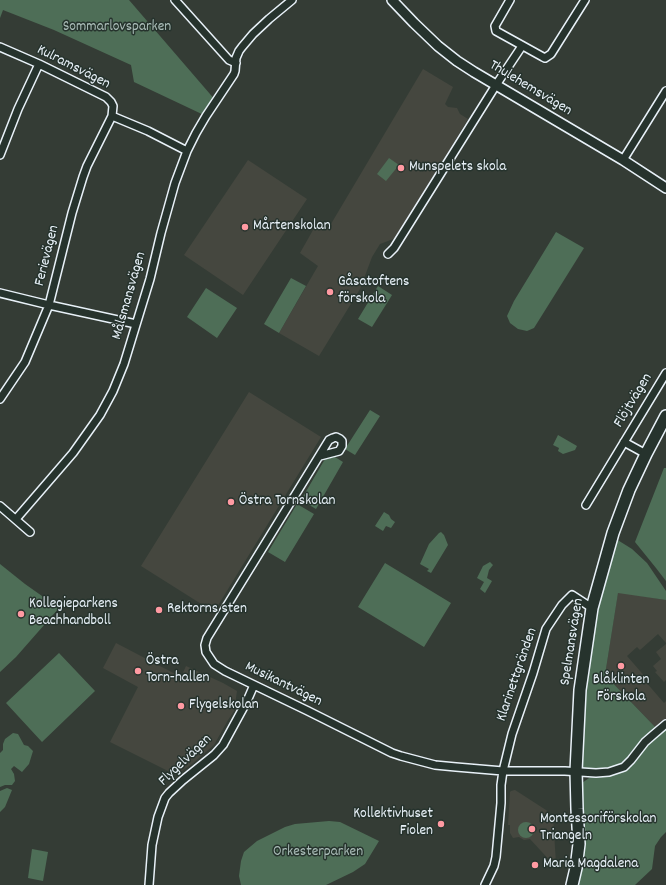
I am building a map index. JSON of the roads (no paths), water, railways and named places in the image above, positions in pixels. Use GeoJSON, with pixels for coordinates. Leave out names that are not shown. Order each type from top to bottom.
{"type":"FeatureCollection","features":[{"type":"Feature","properties":{"kind":"main road","name":"Spelmansvägen"},"geometry":{"type":"LineString","coordinates":[[572,885],[579,844],[576,771],[580,690],[592,608],[605,558],[629,490],[666,416]]}},
{"type":"Feature","properties":{"kind":"street"},"geometry":{"type":"LineString","coordinates":[[176,0],[229,60],[236,63]]}},
{"type":"Feature","properties":{"kind":"street","name":"Målsmansvägen"},"geometry":{"type":"LineString","coordinates":[[16,519],[73,452],[100,415],[113,391],[124,364],[150,279],[161,233],[187,151],[206,116],[236,71],[239,51],[269,19],[292,0]]}},
{"type":"Feature","properties":{"kind":"street","name":"Thulehemsvägen"},"geometry":{"type":"LineString","coordinates":[[392,0],[414,24],[438,46],[474,72],[623,160],[666,188]]}},
{"type":"Feature","properties":{"kind":"street"},"geometry":{"type":"LineString","coordinates":[[510,0],[494,28],[496,31],[543,57],[549,56],[585,0]]}},
{"type":"Feature","properties":{"kind":"street"},"geometry":{"type":"LineString","coordinates":[[388,254],[394,248],[522,46]]}},
{"type":"Feature","properties":{"kind":"street","name":"Kulramsvägen"},"geometry":{"type":"LineString","coordinates":[[0,47],[39,64],[108,99],[113,106],[112,116]]}},
{"type":"Feature","properties":{"kind":"street"},"geometry":{"type":"LineString","coordinates":[[0,155],[18,109],[39,64]]}},
{"type":"Feature","properties":{"kind":"street"},"geometry":{"type":"LineString","coordinates":[[623,160],[666,91]]}},
{"type":"Feature","properties":{"kind":"street"},"geometry":{"type":"LineString","coordinates":[[112,116],[148,131],[187,151]]}},
{"type":"Feature","properties":{"kind":"street","name":"Ferievägen"},"geometry":{"type":"LineString","coordinates":[[0,399],[25,362],[49,305],[72,213],[83,177],[112,116]]}},
{"type":"Feature","properties":{"kind":"street"},"geometry":{"type":"LineString","coordinates":[[0,293],[136,324]]}},
{"type":"Feature","properties":{"kind":"street","name":"Flöjtvägen"},"geometry":{"type":"LineString","coordinates":[[586,505],[666,373]]}},
{"type":"Feature","properties":{"kind":"street","name":"Flöjtvägen"},"geometry":{"type":"LineString","coordinates":[[624,442],[646,454]]}},
{"type":"Feature","properties":{"kind":"street","name":"Musikantvägen"},"geometry":{"type":"LineString","coordinates":[[320,456],[207,638],[205,644],[206,652],[209,659],[214,664],[225,671],[392,753],[435,765],[456,768],[503,771],[576,771],[602,773],[617,770],[624,767],[649,738],[666,724]]}},
{"type":"Feature","properties":{"kind":"street"},"geometry":{"type":"LineString","coordinates":[[0,506],[30,532]]}},
{"type":"Feature","properties":{"kind":"street","name":"Klarinettgränden"},"geometry":{"type":"LineString","coordinates":[[503,771],[512,734],[546,629],[562,604],[572,594],[592,608]]}},
{"type":"Feature","properties":{"kind":"street","name":"Flygelvägen"},"geometry":{"type":"LineString","coordinates":[[149,885],[154,838],[158,817],[165,798],[183,780],[214,755],[223,745],[254,685]]}},
{"type":"Feature","properties":{"kind":"street"},"geometry":{"type":"LineString","coordinates":[[485,885],[494,866],[496,857],[503,771]]}},
{"type":"Feature","properties":{"kind":"place","name":"Munspelets skola"},"geometry":{"type":"Point","coordinates":[401,168]}},
{"type":"Feature","properties":{"kind":"place","name":"Mårtenskolan"},"geometry":{"type":"Point","coordinates":[245,227]}},
{"type":"Feature","properties":{"kind":"place","name":"Gåsatoftens förskola"},"geometry":{"type":"Point","coordinates":[330,292]}},
{"type":"Feature","properties":{"kind":"place","name":"Östra Tornskolan"},"geometry":{"type":"Point","coordinates":[231,502]}},
{"type":"Feature","properties":{"kind":"place","name":"Rektorns sten"},"geometry":{"type":"Point","coordinates":[159,610]}},
{"type":"Feature","properties":{"kind":"place","name":"Kollegieparkens Beachhandboll"},"geometry":{"type":"Point","coordinates":[21,614]}},
{"type":"Feature","properties":{"kind":"place","name":"Blåklinten Förskola"},"geometry":{"type":"Point","coordinates":[621,666]}},
{"type":"Feature","properties":{"kind":"place","name":"Östra Torn-hallen"},"geometry":{"type":"Point","coordinates":[138,671]}},
{"type":"Feature","properties":{"kind":"place","name":"Flygelskolan"},"geometry":{"type":"Point","coordinates":[181,706]}},
{"type":"Feature","properties":{"kind":"place","name":"Kollektivhuset Fiolen"},"geometry":{"type":"Point","coordinates":[441,824]}},
{"type":"Feature","properties":{"kind":"place","name":"Montessoriförskolan Triangeln"},"geometry":{"type":"Point","coordinates":[532,829]}},
{"type":"Feature","properties":{"kind":"place","name":"Maria Magdalena"},"geometry":{"type":"Point","coordinates":[535,865]}},
{"type":"Feature","properties":{"kind":"park label","name":"Sommarlovsparken"},"geometry":{"type":"Point","coordinates":[117,28]}},
{"type":"Feature","properties":{"kind":"park label","name":"Orkesterparken"},"geometry":{"type":"Point","coordinates":[318,853]}}]}
